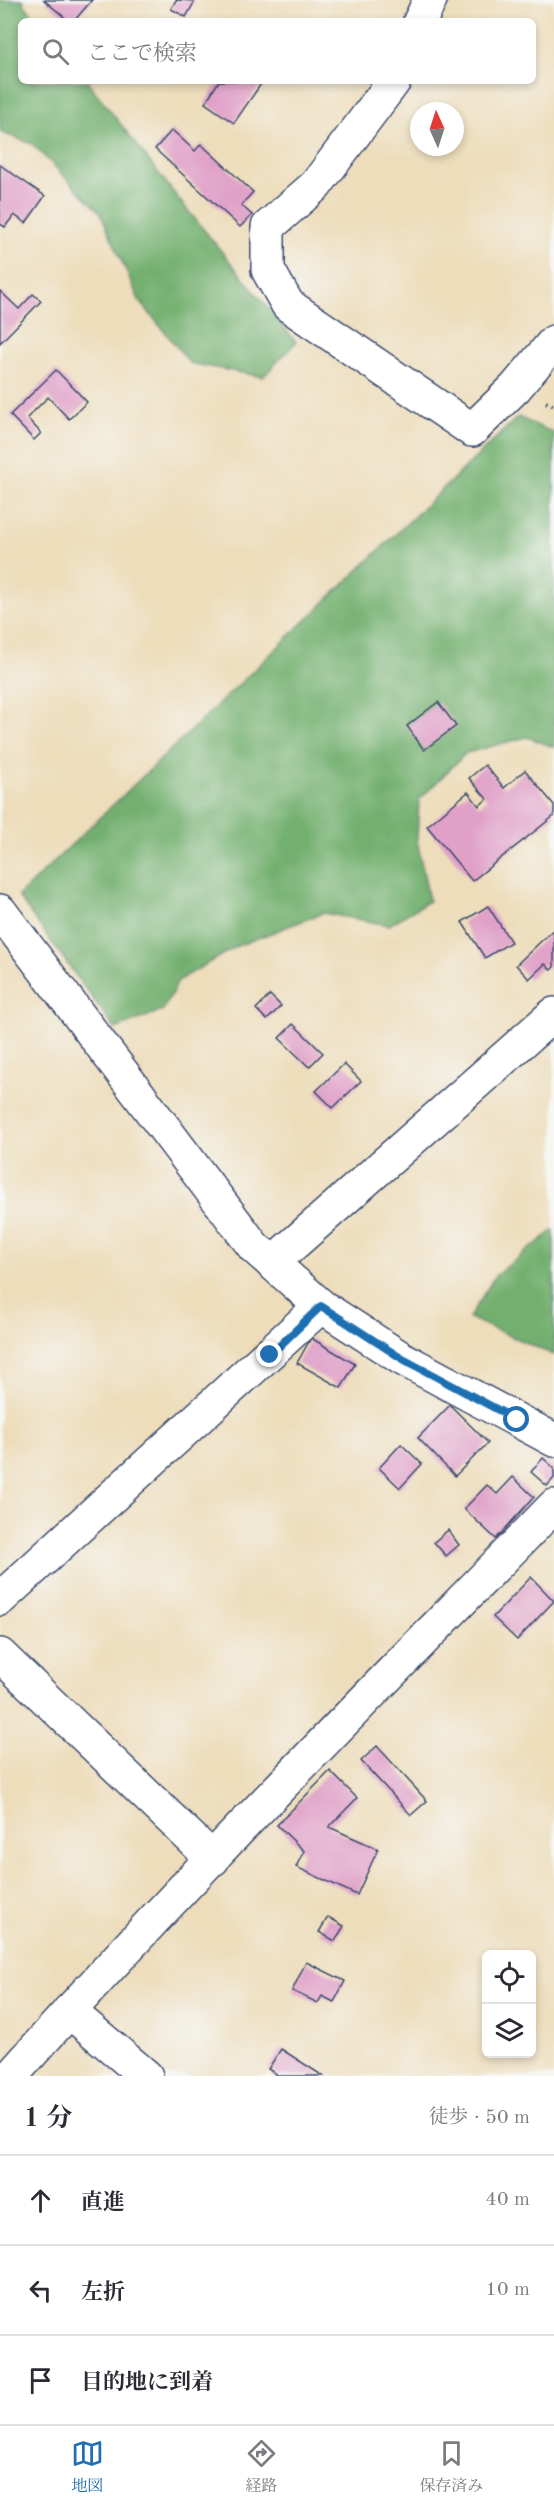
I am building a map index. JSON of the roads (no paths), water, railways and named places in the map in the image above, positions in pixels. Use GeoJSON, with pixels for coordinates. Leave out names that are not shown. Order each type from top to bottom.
{"type":"FeatureCollection","features":[{"type":"Feature","properties":{"kind":"street"},"geometry":{"type":"LineString","coordinates":[[421,18],[430,0]]}},
{"type":"Feature","properties":{"kind":"street"},"geometry":{"type":"LineString","coordinates":[[392,84],[316,185],[268,227],[268,270],[288,305],[471,430],[516,387],[554,342]]}},
{"type":"Feature","properties":{"kind":"street"},"geometry":{"type":"LineString","coordinates":[[0,911],[254,1247],[321,1306],[401,1358],[554,1440]]}},
{"type":"Feature","properties":{"kind":"street"},"geometry":{"type":"LineString","coordinates":[[272,1263],[554,1014]]}},
{"type":"Feature","properties":{"kind":"street"},"geometry":{"type":"LineString","coordinates":[[0,1599],[321,1306]]}},
{"type":"Feature","properties":{"kind":"street"},"geometry":{"type":"LineString","coordinates":[[11,2076],[213,1859],[554,1506]]}},
{"type":"Feature","properties":{"kind":"street"},"geometry":{"type":"LineString","coordinates":[[0,1654],[213,1859]]}},
{"type":"Feature","properties":{"kind":"street"},"geometry":{"type":"LineString","coordinates":[[69,2012],[146,2076]]}}]}
